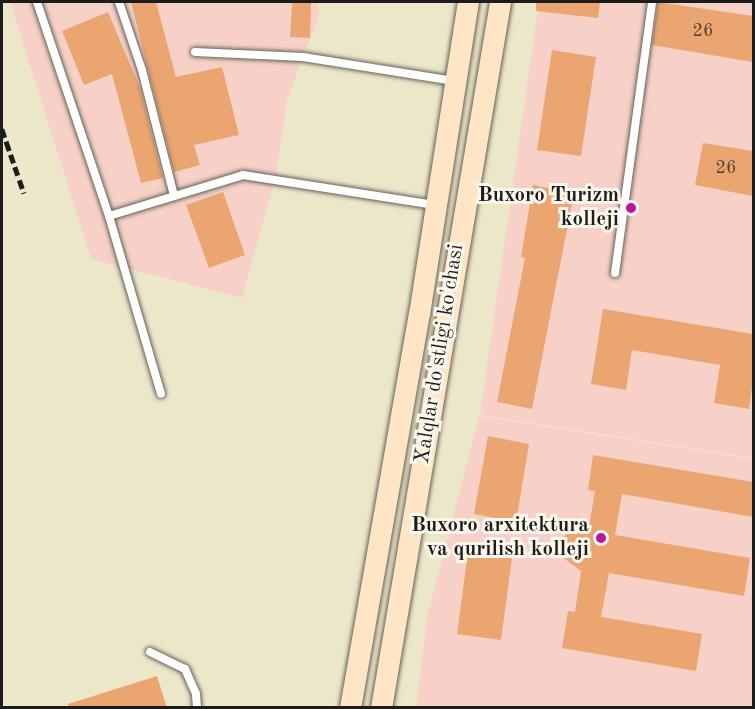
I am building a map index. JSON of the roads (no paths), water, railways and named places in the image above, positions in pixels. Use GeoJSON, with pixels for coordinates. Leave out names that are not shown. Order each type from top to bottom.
{"type":"FeatureCollection","features":[{"type":"Feature","properties":{"kind":"main road","name":"Xalqlar do'stligi ko'chasi"},"geometry":{"type":"LineString","coordinates":[[350,708],[436,205],[468,2]]}},
{"type":"Feature","properties":{"kind":"main road","name":"Xalqlar do'stligi ko'chasi"},"geometry":{"type":"LineString","coordinates":[[381,708],[500,2]]}},
{"type":"Feature","properties":{"kind":"lane"},"geometry":{"type":"LineString","coordinates":[[38,2],[109,216],[161,393]]}},
{"type":"Feature","properties":{"kind":"lane"},"geometry":{"type":"LineString","coordinates":[[119,2],[142,70],[174,196]]}},
{"type":"Feature","properties":{"kind":"lane"},"geometry":{"type":"LineString","coordinates":[[615,273],[652,2]]}},
{"type":"Feature","properties":{"kind":"lane"},"geometry":{"type":"LineString","coordinates":[[195,51],[303,57],[456,81]]}},
{"type":"Feature","properties":{"kind":"lane"},"geometry":{"type":"LineString","coordinates":[[109,216],[243,175],[436,205]]}},
{"type":"Feature","properties":{"kind":"lane"},"geometry":{"type":"LineString","coordinates":[[150,652],[184,669],[196,694],[197,708]]}},
{"type":"Feature","properties":{"kind":"railway"},"geometry":{"type":"LineString","coordinates":[[2,129],[24,193]]}},
{"type":"Feature","properties":{"kind":"place","name":"Buxoro Turizm kolleji"},"geometry":{"type":"Point","coordinates":[631,208]}},
{"type":"Feature","properties":{"kind":"place","name":"Buxoro arxitektura va qurilish kolleji"},"geometry":{"type":"Point","coordinates":[601,538]}}]}
